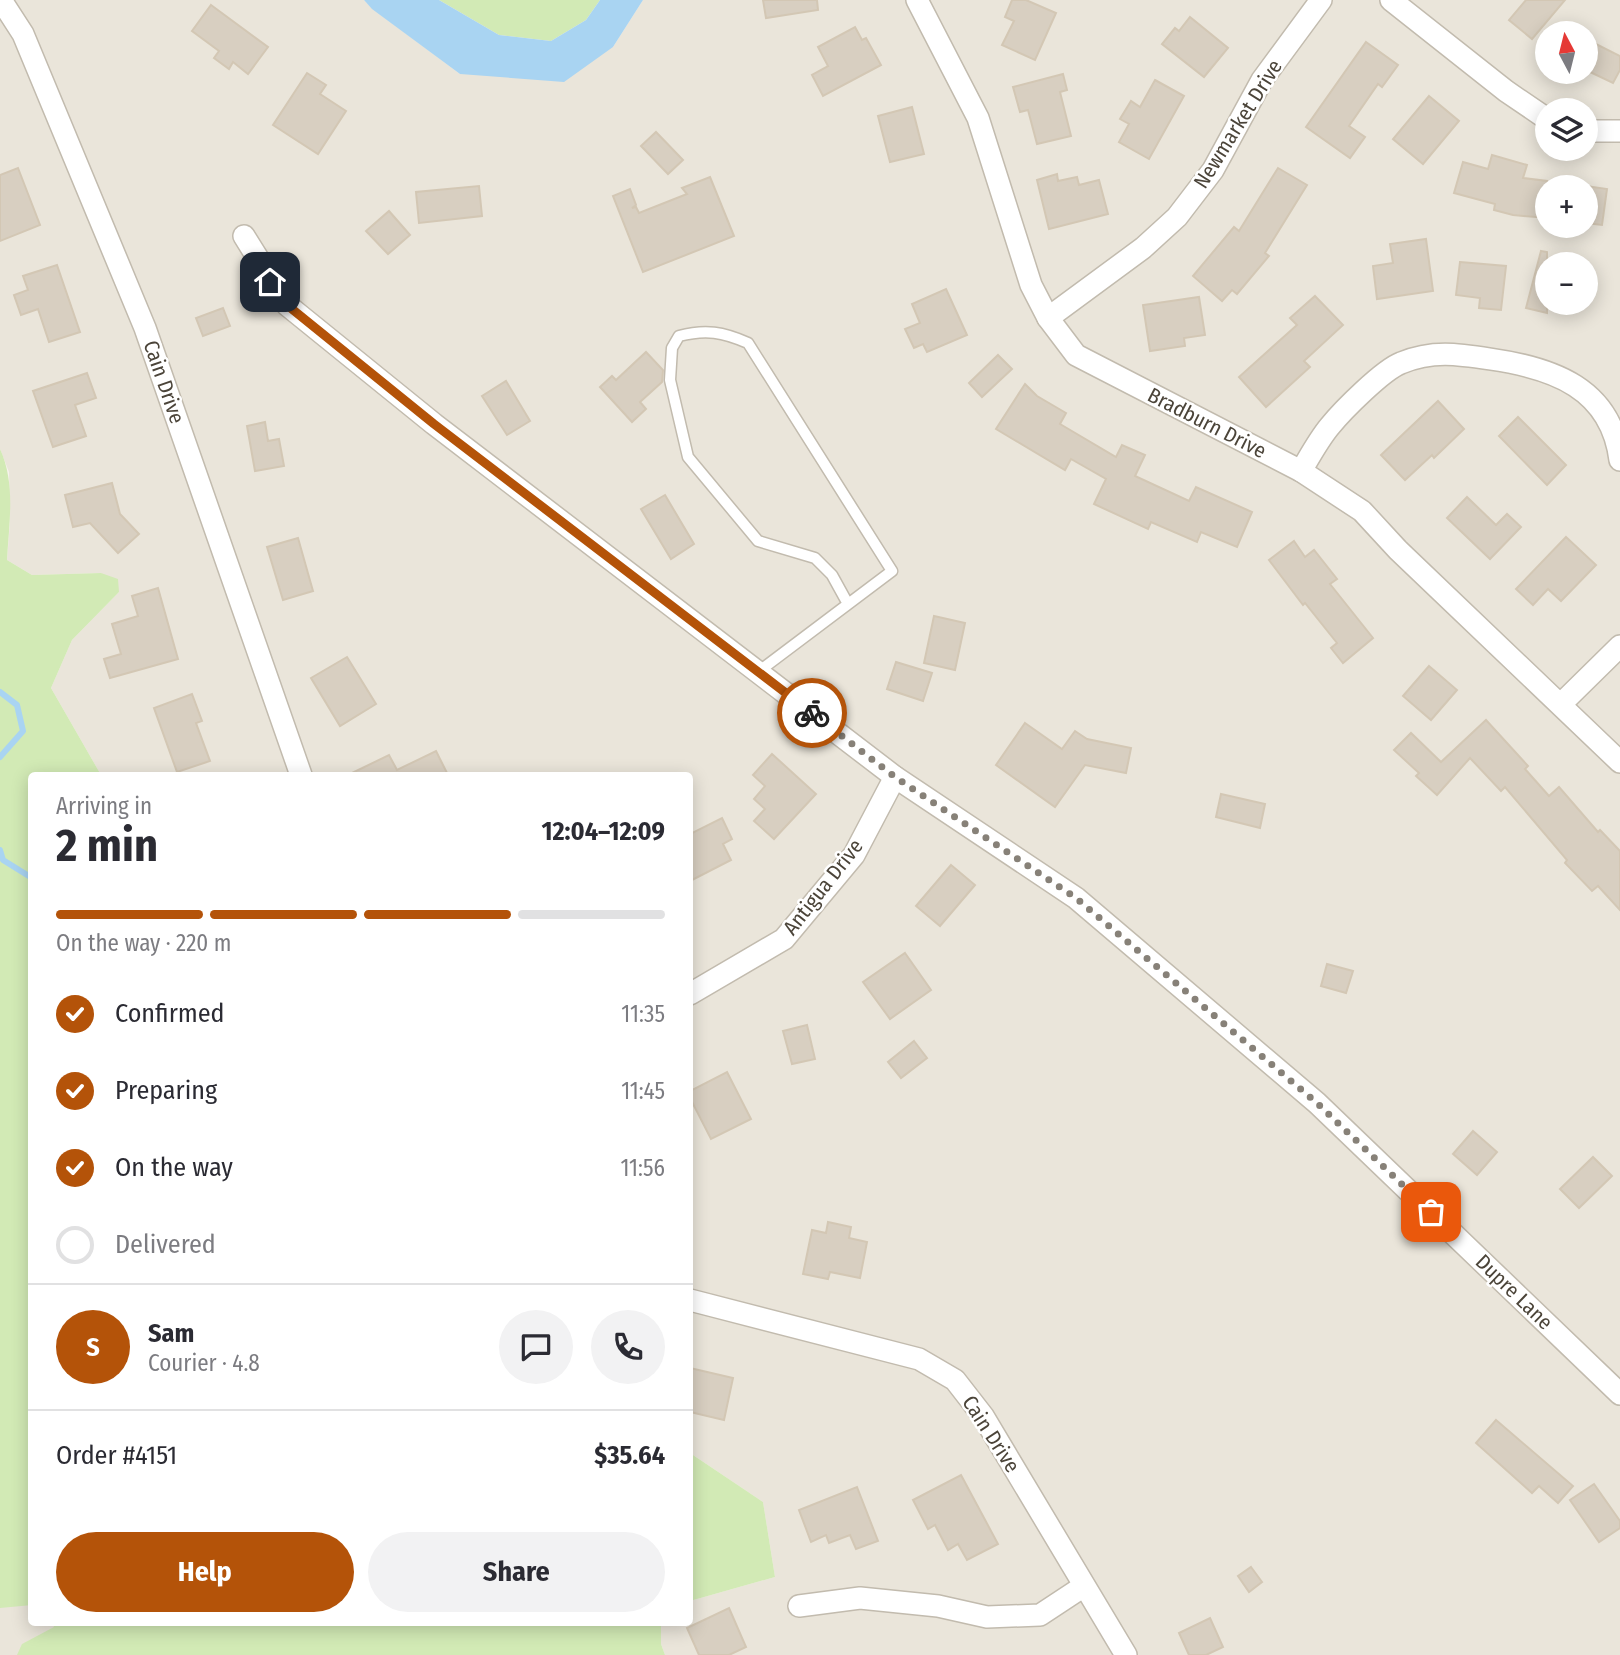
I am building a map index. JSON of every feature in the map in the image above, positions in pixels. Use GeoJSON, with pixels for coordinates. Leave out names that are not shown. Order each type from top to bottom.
{"type":"FeatureCollection","features":[{"type":"Feature","properties":{"kind":"street","name":"Cain Drive"},"geometry":{"type":"LineString","coordinates":[[1,0],[23,34],[145,328],[300,772]]}},
{"type":"Feature","properties":{"kind":"street","name":"Bradburn Drive"},"geometry":{"type":"LineString","coordinates":[[917,0],[978,118],[1031,285],[1048,318],[1076,355],[1301,471],[1362,511],[1398,550],[1620,762]]}},
{"type":"Feature","properties":{"kind":"street","name":"Newmarket Drive"},"geometry":{"type":"LineString","coordinates":[[1048,318],[1143,248],[1177,216],[1213,170],[1262,80],[1321,0]]}},
{"type":"Feature","properties":{"kind":"street"},"geometry":{"type":"LineString","coordinates":[[1391,0],[1535,111]]}},
{"type":"Feature","properties":{"kind":"street"},"geometry":{"type":"LineString","coordinates":[[1598,131],[1620,131]]}},
{"type":"Feature","properties":{"kind":"street","name":"Dupre Lane"},"geometry":{"type":"LineString","coordinates":[[244,236],[270,282],[287,305],[434,424],[895,777],[1076,898],[1307,1094],[1620,1394]]}},
{"type":"Feature","properties":{"kind":"street"},"geometry":{"type":"LineString","coordinates":[[1301,471],[1330,426],[1369,386],[1399,363],[1432,353],[1511,362],[1545,369],[1574,383],[1600,408],[1617,439],[1620,460]]}},
{"type":"Feature","properties":{"kind":"street"},"geometry":{"type":"LineString","coordinates":[[1561,704],[1620,646]]}},
{"type":"Feature","properties":{"kind":"street","name":"Antigua Drive"},"geometry":{"type":"LineString","coordinates":[[693,992],[784,939],[853,855],[895,777]]}},
{"type":"Feature","properties":{"kind":"street","name":"Cain Drive"},"geometry":{"type":"LineString","coordinates":[[693,1301],[919,1359],[955,1380],[983,1416],[1126,1655]]}},
{"type":"Feature","properties":{"kind":"street"},"geometry":{"type":"LineString","coordinates":[[799,1606],[860,1598],[938,1606],[987,1617],[1040,1615],[1084,1586]]}},
{"type":"Feature","properties":{"kind":"lane"},"geometry":{"type":"LineString","coordinates":[[758,672],[892,571],[748,343],[727,334],[698,331],[679,336],[672,348],[670,380],[688,457],[758,541],[815,558],[832,575],[848,604]]}},
{"type":"Feature","properties":{"kind":"shaded area"},"geometry":{"type":"Polygon","coordinates":[[[0,0],[364,0],[460,74],[613,47],[643,0],[1620,0],[1620,1655],[665,1655],[661,1644],[661,1626],[693,1626],[693,1600],[775,1577],[763,1502],[693,1455],[693,772],[99,772],[51,688],[72,640],[119,592],[101,573],[32,575],[7,560],[10,522],[9,472],[0,449],[0,0]]]}},
{"type":"Feature","properties":{"kind":"shaded area"},"geometry":{"type":"Polygon","coordinates":[[[0,1441],[28,1491],[28,1626],[99,1626],[114,1655],[0,1655],[0,1441]]]}},
{"type":"Feature","properties":{"kind":"green space"},"geometry":{"type":"Polygon","coordinates":[[[439,0],[600,0],[586,20],[551,41],[499,35],[439,0]]]}},
{"type":"Feature","properties":{"kind":"green space"},"geometry":{"type":"Polygon","coordinates":[[[0,449],[10,490],[7,560],[32,575],[101,573],[118,579],[119,592],[72,640],[51,688],[99,772],[28,772],[28,1605],[0,1608],[0,449]]]}},
{"type":"Feature","properties":{"kind":"green space"},"geometry":{"type":"Polygon","coordinates":[[[693,1455],[763,1502],[775,1577],[693,1600],[693,1455]]]}},
{"type":"Feature","properties":{"kind":"green space"},"geometry":{"type":"Polygon","coordinates":[[[661,1626],[661,1644],[665,1655],[17,1655],[22,1644],[54,1627],[661,1626]]]}},
{"type":"Feature","properties":{"kind":"water"},"geometry":{"type":"Polygon","coordinates":[[[364,0],[439,0],[499,35],[551,41],[586,20],[600,0],[643,0],[613,47],[564,82],[460,74],[372,9],[364,0]]]}},
{"type":"Feature","properties":{"kind":"building"},"geometry":{"type":"Polygon","coordinates":[[[763,0],[817,0],[818,10],[766,18],[763,0]]]}},
{"type":"Feature","properties":{"kind":"building"},"geometry":{"type":"Polygon","coordinates":[[[1012,0],[1026,0],[1056,13],[1035,60],[1002,45],[1014,21],[1005,17],[1012,0]]]}},
{"type":"Feature","properties":{"kind":"building"},"geometry":{"type":"Polygon","coordinates":[[[1526,0],[1565,0],[1547,21],[1535,21],[1535,35],[1532,39],[1509,20],[1526,0]]]}},
{"type":"Feature","properties":{"kind":"building"},"geometry":{"type":"Polygon","coordinates":[[[211,5],[268,47],[248,74],[233,62],[229,69],[214,58],[219,51],[192,31],[211,5]]]}},
{"type":"Feature","properties":{"kind":"building"},"geometry":{"type":"Polygon","coordinates":[[[1190,17],[1228,48],[1204,77],[1162,44],[1175,28],[1179,31],[1190,17]]]}},
{"type":"Feature","properties":{"kind":"building"},"geometry":{"type":"Polygon","coordinates":[[[855,27],[862,40],[866,38],[881,65],[823,96],[812,75],[828,66],[818,47],[855,27]]]}},
{"type":"Feature","properties":{"kind":"building"},"geometry":{"type":"Polygon","coordinates":[[[1366,42],[1398,65],[1382,87],[1378,84],[1349,126],[1365,137],[1350,158],[1306,127],[1366,42]]]}},
{"type":"Feature","properties":{"kind":"building"},"geometry":{"type":"Polygon","coordinates":[[[1598,45],[1620,56],[1620,70],[1613,83],[1598,76],[1598,45]]]}},
{"type":"Feature","properties":{"kind":"building"},"geometry":{"type":"Polygon","coordinates":[[[307,73],[326,85],[320,94],[346,111],[318,154],[273,125],[307,73]]]}},
{"type":"Feature","properties":{"kind":"building"},"geometry":{"type":"Polygon","coordinates":[[[1063,74],[1067,90],[1060,92],[1071,136],[1037,144],[1028,110],[1020,112],[1013,87],[1063,74]]]}},
{"type":"Feature","properties":{"kind":"building"},"geometry":{"type":"Polygon","coordinates":[[[1155,80],[1184,96],[1149,159],[1119,142],[1129,124],[1120,119],[1131,101],[1140,107],[1155,80]]]}},
{"type":"Feature","properties":{"kind":"building"},"geometry":{"type":"Polygon","coordinates":[[[1429,96],[1459,121],[1423,164],[1393,139],[1429,96]]]}},
{"type":"Feature","properties":{"kind":"building"},"geometry":{"type":"Polygon","coordinates":[[[912,107],[924,154],[890,162],[878,116],[912,107]]]}},
{"type":"Feature","properties":{"kind":"building"},"geometry":{"type":"Polygon","coordinates":[[[656,132],[683,160],[668,174],[641,146],[656,132]]]}},
{"type":"Feature","properties":{"kind":"building"},"geometry":{"type":"Polygon","coordinates":[[[1492,155],[1527,165],[1523,178],[1535,180],[1535,217],[1494,210],[1495,204],[1454,193],[1463,162],[1488,169],[1492,155]]]}},
{"type":"Feature","properties":{"kind":"building"},"geometry":{"type":"Polygon","coordinates":[[[18,168],[40,225],[0,241],[0,175],[18,168]]]}},
{"type":"Feature","properties":{"kind":"building"},"geometry":{"type":"Polygon","coordinates":[[[1278,168],[1307,185],[1265,253],[1269,256],[1237,294],[1232,290],[1222,301],[1193,276],[1234,227],[1239,231],[1278,168]]]}},
{"type":"Feature","properties":{"kind":"building"},"geometry":{"type":"Polygon","coordinates":[[[1057,174],[1058,181],[1077,177],[1079,185],[1099,180],[1108,214],[1049,229],[1037,180],[1057,174]]]}},
{"type":"Feature","properties":{"kind":"building"},"geometry":{"type":"Polygon","coordinates":[[[710,177],[734,236],[643,272],[613,196],[630,189],[636,205],[632,208],[636,207],[639,213],[687,194],[682,188],[710,177]]]}},
{"type":"Feature","properties":{"kind":"building"},"geometry":{"type":"Polygon","coordinates":[[[479,186],[482,216],[419,223],[416,192],[479,186]]]}},
{"type":"Feature","properties":{"kind":"building"},"geometry":{"type":"Polygon","coordinates":[[[1598,188],[1607,189],[1602,225],[1598,224],[1598,188]]]}},
{"type":"Feature","properties":{"kind":"building"},"geometry":{"type":"Polygon","coordinates":[[[389,211],[410,235],[388,254],[366,231],[389,211]]]}},
{"type":"Feature","properties":{"kind":"building"},"geometry":{"type":"Polygon","coordinates":[[[1426,239],[1433,291],[1377,299],[1373,266],[1393,263],[1390,244],[1426,239]]]}},
{"type":"Feature","properties":{"kind":"building"},"geometry":{"type":"Polygon","coordinates":[[[1460,262],[1506,266],[1501,310],[1479,308],[1480,298],[1456,295],[1460,262]]]}},
{"type":"Feature","properties":{"kind":"building"},"geometry":{"type":"Polygon","coordinates":[[[57,265],[80,332],[49,342],[38,309],[21,315],[14,295],[28,290],[23,276],[57,265]]]}},
{"type":"Feature","properties":{"kind":"building"},"geometry":{"type":"Polygon","coordinates":[[[1535,274],[1535,310],[1526,308],[1535,274]]]}},
{"type":"Feature","properties":{"kind":"building"},"geometry":{"type":"Polygon","coordinates":[[[946,289],[967,335],[927,352],[923,344],[914,348],[905,329],[920,323],[912,304],[946,289]]]}},
{"type":"Feature","properties":{"kind":"building"},"geometry":{"type":"Polygon","coordinates":[[[1315,296],[1343,325],[1304,361],[1310,367],[1266,407],[1239,377],[1297,325],[1290,318],[1315,296]]]}},
{"type":"Feature","properties":{"kind":"building"},"geometry":{"type":"Polygon","coordinates":[[[1199,297],[1205,335],[1184,338],[1185,346],[1150,351],[1143,305],[1199,297]]]}},
{"type":"Feature","properties":{"kind":"building"},"geometry":{"type":"Polygon","coordinates":[[[223,308],[230,326],[203,336],[196,318],[223,308]]]}},
{"type":"Feature","properties":{"kind":"building"},"geometry":{"type":"Polygon","coordinates":[[[646,352],[663,370],[662,382],[640,402],[646,409],[632,422],[600,387],[612,376],[616,380],[646,352]]]}},
{"type":"Feature","properties":{"kind":"building"},"geometry":{"type":"Polygon","coordinates":[[[998,355],[1012,369],[982,397],[969,383],[998,355]]]}},
{"type":"Feature","properties":{"kind":"building"},"geometry":{"type":"Polygon","coordinates":[[[87,373],[96,398],[75,405],[86,436],[53,447],[33,391],[87,373]]]}},
{"type":"Feature","properties":{"kind":"building"},"geometry":{"type":"Polygon","coordinates":[[[506,381],[530,421],[507,435],[482,396],[506,381]]]}},
{"type":"Feature","properties":{"kind":"building"},"geometry":{"type":"Polygon","coordinates":[[[1025,384],[1037,396],[1066,413],[1060,424],[1116,457],[1122,445],[1145,455],[1135,476],[1189,501],[1196,487],[1252,512],[1237,547],[1201,532],[1197,542],[1151,522],[1148,529],[1094,504],[1106,479],[1071,459],[1065,470],[996,429],[1025,384]]]}},
{"type":"Feature","properties":{"kind":"building"},"geometry":{"type":"Polygon","coordinates":[[[1438,401],[1464,429],[1434,458],[1432,455],[1405,480],[1381,455],[1438,401]]]}},
{"type":"Feature","properties":{"kind":"building"},"geometry":{"type":"Polygon","coordinates":[[[1518,417],[1566,465],[1547,485],[1499,436],[1518,417]]]}},
{"type":"Feature","properties":{"kind":"building"},"geometry":{"type":"Polygon","coordinates":[[[265,422],[268,441],[279,439],[284,466],[255,471],[247,426],[265,422]]]}},
{"type":"Feature","properties":{"kind":"building"},"geometry":{"type":"Polygon","coordinates":[[[112,483],[120,514],[139,534],[118,553],[90,523],[73,527],[65,495],[112,483]]]}},
{"type":"Feature","properties":{"kind":"building"},"geometry":{"type":"Polygon","coordinates":[[[665,495],[694,544],[671,559],[641,509],[665,495]]]}},
{"type":"Feature","properties":{"kind":"building"},"geometry":{"type":"Polygon","coordinates":[[[1467,497],[1496,525],[1507,514],[1521,527],[1490,559],[1447,518],[1467,497]]]}},
{"type":"Feature","properties":{"kind":"building"},"geometry":{"type":"Polygon","coordinates":[[[1566,537],[1596,565],[1561,601],[1548,589],[1533,605],[1516,589],[1566,537]]]}},
{"type":"Feature","properties":{"kind":"building"},"geometry":{"type":"Polygon","coordinates":[[[298,538],[313,591],[283,600],[267,547],[298,538]]]}},
{"type":"Feature","properties":{"kind":"building"},"geometry":{"type":"Polygon","coordinates":[[[1294,541],[1305,557],[1314,550],[1337,579],[1330,584],[1373,638],[1343,663],[1331,648],[1337,643],[1305,603],[1303,605],[1269,560],[1294,541]]]}},
{"type":"Feature","properties":{"kind":"building"},"geometry":{"type":"Polygon","coordinates":[[[158,588],[178,659],[110,678],[104,659],[121,654],[112,624],[138,616],[132,596],[158,588]]]}},
{"type":"Feature","properties":{"kind":"building"},"geometry":{"type":"Polygon","coordinates":[[[934,616],[965,623],[955,670],[924,663],[934,616]]]}},
{"type":"Feature","properties":{"kind":"building"},"geometry":{"type":"Polygon","coordinates":[[[347,657],[376,704],[340,726],[311,678],[347,657]]]}},
{"type":"Feature","properties":{"kind":"building"},"geometry":{"type":"Polygon","coordinates":[[[896,662],[932,673],[923,701],[887,689],[896,662]]]}},
{"type":"Feature","properties":{"kind":"building"},"geometry":{"type":"Polygon","coordinates":[[[1429,666],[1457,690],[1431,720],[1403,696],[1429,666]]]}},
{"type":"Feature","properties":{"kind":"building"},"geometry":{"type":"Polygon","coordinates":[[[192,694],[202,721],[196,723],[210,761],[177,772],[154,708],[192,694]]]}},
{"type":"Feature","properties":{"kind":"building"},"geometry":{"type":"Polygon","coordinates":[[[1486,720],[1528,766],[1525,769],[1549,796],[1559,787],[1598,832],[1600,830],[1620,851],[1620,910],[1598,886],[1592,891],[1565,863],[1567,860],[1505,787],[1501,791],[1470,758],[1437,795],[1416,776],[1419,773],[1394,750],[1411,733],[1441,762],[1486,720]]]}},
{"type":"Feature","properties":{"kind":"building"},"geometry":{"type":"Polygon","coordinates":[[[1025,723],[1062,749],[1075,731],[1087,739],[1131,748],[1126,773],[1085,765],[1055,807],[996,765],[1025,723]]]}},
{"type":"Feature","properties":{"kind":"building"},"geometry":{"type":"Polygon","coordinates":[[[436,751],[446,772],[354,772],[389,755],[397,770],[436,751]]]}},
{"type":"Feature","properties":{"kind":"building"},"geometry":{"type":"Polygon","coordinates":[[[772,754],[816,794],[774,839],[754,821],[765,809],[754,799],[765,786],[753,775],[772,754]]]}},
{"type":"Feature","properties":{"kind":"building"},"geometry":{"type":"Polygon","coordinates":[[[1221,794],[1265,804],[1260,828],[1216,817],[1221,794]]]}},
{"type":"Feature","properties":{"kind":"building"},"geometry":{"type":"Polygon","coordinates":[[[722,818],[732,839],[723,844],[731,860],[693,879],[693,832],[722,818]]]}},
{"type":"Feature","properties":{"kind":"building"},"geometry":{"type":"Polygon","coordinates":[[[951,865],[975,885],[940,926],[916,906],[951,865]]]}},
{"type":"Feature","properties":{"kind":"building"},"geometry":{"type":"Polygon","coordinates":[[[905,953],[931,990],[890,1019],[863,982],[905,953]]]}},
{"type":"Feature","properties":{"kind":"building"},"geometry":{"type":"Polygon","coordinates":[[[1327,964],[1353,971],[1346,993],[1321,986],[1327,964]]]}},
{"type":"Feature","properties":{"kind":"building"},"geometry":{"type":"Polygon","coordinates":[[[807,1025],[815,1059],[792,1064],[783,1031],[807,1025]]]}},
{"type":"Feature","properties":{"kind":"building"},"geometry":{"type":"Polygon","coordinates":[[[914,1041],[927,1058],[901,1078],[888,1062],[914,1041]]]}},
{"type":"Feature","properties":{"kind":"building"},"geometry":{"type":"Polygon","coordinates":[[[727,1072],[751,1119],[711,1139],[693,1104],[693,1089],[727,1072]]]}},
{"type":"Feature","properties":{"kind":"building"},"geometry":{"type":"Polygon","coordinates":[[[1473,1131],[1497,1152],[1477,1175],[1453,1154],[1473,1131]]]}},
{"type":"Feature","properties":{"kind":"building"},"geometry":{"type":"Polygon","coordinates":[[[1593,1157],[1612,1176],[1579,1208],[1560,1189],[1593,1157]]]}},
{"type":"Feature","properties":{"kind":"building"},"geometry":{"type":"Polygon","coordinates":[[[828,1222],[851,1227],[849,1238],[867,1242],[860,1278],[830,1272],[828,1279],[803,1274],[812,1230],[826,1233],[828,1222]]]}},
{"type":"Feature","properties":{"kind":"building"},"geometry":{"type":"Polygon","coordinates":[[[693,1369],[733,1378],[724,1420],[693,1413],[693,1369]]]}},
{"type":"Feature","properties":{"kind":"building"},"geometry":{"type":"Polygon","coordinates":[[[1496,1420],[1573,1486],[1558,1503],[1539,1486],[1532,1493],[1476,1443],[1496,1420]]]}},
{"type":"Feature","properties":{"kind":"building"},"geometry":{"type":"Polygon","coordinates":[[[961,1475],[998,1544],[967,1560],[958,1544],[948,1550],[935,1525],[928,1529],[913,1500],[961,1475]]]}},
{"type":"Feature","properties":{"kind":"building"},"geometry":{"type":"Polygon","coordinates":[[[1594,1484],[1620,1521],[1620,1528],[1599,1542],[1570,1500],[1594,1484]]]}},
{"type":"Feature","properties":{"kind":"building"},"geometry":{"type":"Polygon","coordinates":[[[857,1487],[878,1541],[856,1549],[850,1535],[829,1543],[826,1535],[811,1542],[799,1510],[857,1487]]]}},
{"type":"Feature","properties":{"kind":"building"},"geometry":{"type":"Polygon","coordinates":[[[1251,1567],[1262,1582],[1249,1592],[1238,1576],[1251,1567]]]}},
{"type":"Feature","properties":{"kind":"building"},"geometry":{"type":"Polygon","coordinates":[[[729,1608],[746,1647],[729,1655],[699,1655],[687,1628],[729,1608]]]}},
{"type":"Feature","properties":{"kind":"building"},"geometry":{"type":"Polygon","coordinates":[[[1210,1618],[1223,1647],[1206,1655],[1189,1655],[1179,1633],[1210,1618]]]}},
{"type":"Feature","properties":{"kind":"waterway"},"geometry":{"type":"LineString","coordinates":[[0,692],[17,705],[23,731],[0,757]]}},
{"type":"Feature","properties":{"kind":"waterway"},"geometry":{"type":"LineString","coordinates":[[0,850],[3,860],[28,876]]}},
{"type":"Feature","properties":{"kind":"way so far"},"geometry":{"type":"LineString","coordinates":[[812,713],[895,777],[1076,898],[1317,1103],[1431,1212]]}},
{"type":"Feature","properties":{"kind":"route"},"geometry":{"type":"LineString","coordinates":[[270,282],[287,305],[434,424],[812,713]]}}]}
